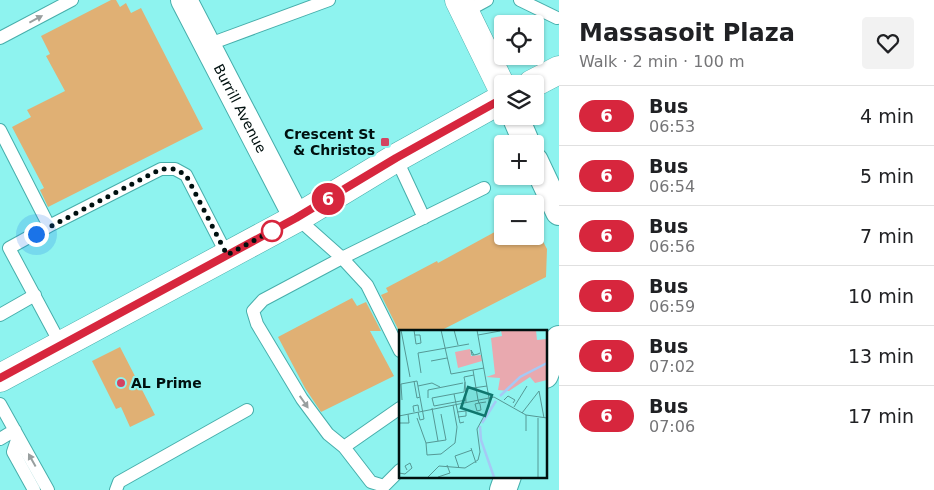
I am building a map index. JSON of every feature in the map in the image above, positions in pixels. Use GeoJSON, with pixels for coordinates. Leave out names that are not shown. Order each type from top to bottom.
{"type":"FeatureCollection","features":[{"type":"Feature","properties":{"kind":"main road"},"geometry":{"type":"LineString","coordinates":[[470,4],[497,75]]}},
{"type":"Feature","properties":{"kind":"main road"},"geometry":{"type":"LineString","coordinates":[[0,378],[296,218],[396,158],[494,103]]}},
{"type":"Feature","properties":{"kind":"street","name":"Burrill Avenue"},"geometry":{"type":"LineString","coordinates":[[184,0],[296,218]]}},
{"type":"Feature","properties":{"kind":"street"},"geometry":{"type":"LineString","coordinates":[[544,180],[559,212]]}},
{"type":"Feature","properties":{"kind":"street"},"geometry":{"type":"LineString","coordinates":[[546,372],[559,339]]}},
{"type":"Feature","properties":{"kind":"lane"},"geometry":{"type":"LineString","coordinates":[[0,38],[72,0]]}},
{"type":"Feature","properties":{"kind":"lane"},"geometry":{"type":"LineString","coordinates":[[207,45],[329,0]]}},
{"type":"Feature","properties":{"kind":"lane"},"geometry":{"type":"LineString","coordinates":[[520,0],[558,20]]}},
{"type":"Feature","properties":{"kind":"lane"},"geometry":{"type":"LineString","coordinates":[[0,130],[49,226]]}},
{"type":"Feature","properties":{"kind":"lane"},"geometry":{"type":"LineString","coordinates":[[396,158],[424,218]]}},
{"type":"Feature","properties":{"kind":"lane"},"geometry":{"type":"LineString","coordinates":[[61,345],[9,248],[49,226],[161,169],[175,169],[186,175],[227,255]]}},
{"type":"Feature","properties":{"kind":"lane"},"geometry":{"type":"LineString","coordinates":[[399,471],[384,486],[371,482],[344,447],[328,434],[302,399],[257,324],[253,311],[263,300],[342,258],[484,188]]}},
{"type":"Feature","properties":{"kind":"lane"},"geometry":{"type":"LineString","coordinates":[[296,218],[342,258],[367,285],[399,349]]}},
{"type":"Feature","properties":{"kind":"lane"},"geometry":{"type":"LineString","coordinates":[[0,315],[35,295]]}},
{"type":"Feature","properties":{"kind":"lane"},"geometry":{"type":"LineString","coordinates":[[0,404],[48,490]]}},
{"type":"Feature","properties":{"kind":"lane"},"geometry":{"type":"LineString","coordinates":[[344,447],[399,409]]}},
{"type":"Feature","properties":{"kind":"lane"},"geometry":{"type":"LineString","coordinates":[[116,490],[119,482],[247,410]]}},
{"type":"Feature","properties":{"kind":"lane"},"geometry":{"type":"LineString","coordinates":[[0,439],[17,433]]}},
{"type":"Feature","properties":{"kind":"lane"},"geometry":{"type":"LineString","coordinates":[[17,433],[13,452],[34,490]]}},
{"type":"Feature","properties":{"kind":"building"},"geometry":{"type":"Polygon","coordinates":[[[111,0],[116,0],[120,7],[126,3],[131,13],[141,8],[203,129],[48,207],[40,190],[44,188],[12,127],[31,117],[27,110],[65,91],[46,56],[50,54],[41,36],[111,0]]]}},
{"type":"Feature","properties":{"kind":"building"},"geometry":{"type":"Polygon","coordinates":[[[494,232],[494,245],[544,245],[544,243],[547,249],[546,277],[442,330],[399,331],[381,295],[388,292],[386,288],[437,261],[438,263],[494,232]]]}},
{"type":"Feature","properties":{"kind":"building"},"geometry":{"type":"Polygon","coordinates":[[[352,298],[357,306],[366,302],[381,331],[370,331],[394,376],[321,412],[305,388],[278,337],[352,298]]]}},
{"type":"Feature","properties":{"kind":"building","name":"AL Prime"},"geometry":{"type":"Polygon","coordinates":[[[120,347],[155,415],[130,427],[121,407],[116,409],[92,361],[120,347]]]}},
{"type":"Feature","properties":{"kind":"bus line","name":"6"},"geometry":{"type":"LineString","coordinates":[[0,378],[296,218],[396,158],[494,103]]}},
{"type":"Feature","properties":{"kind":"place","name":"Crescent St & Christos"},"geometry":{"type":"Point","coordinates":[385,142]}},
{"type":"Feature","properties":{"kind":"place","name":"AL Prime"},"geometry":{"type":"Point","coordinates":[121,383]}},
{"type":"Feature","properties":{"kind":"route"},"geometry":{"type":"LineString","coordinates":[[36,234],[161,169],[175,169],[186,175],[227,255],[279,227],[272,231]]}}]}
